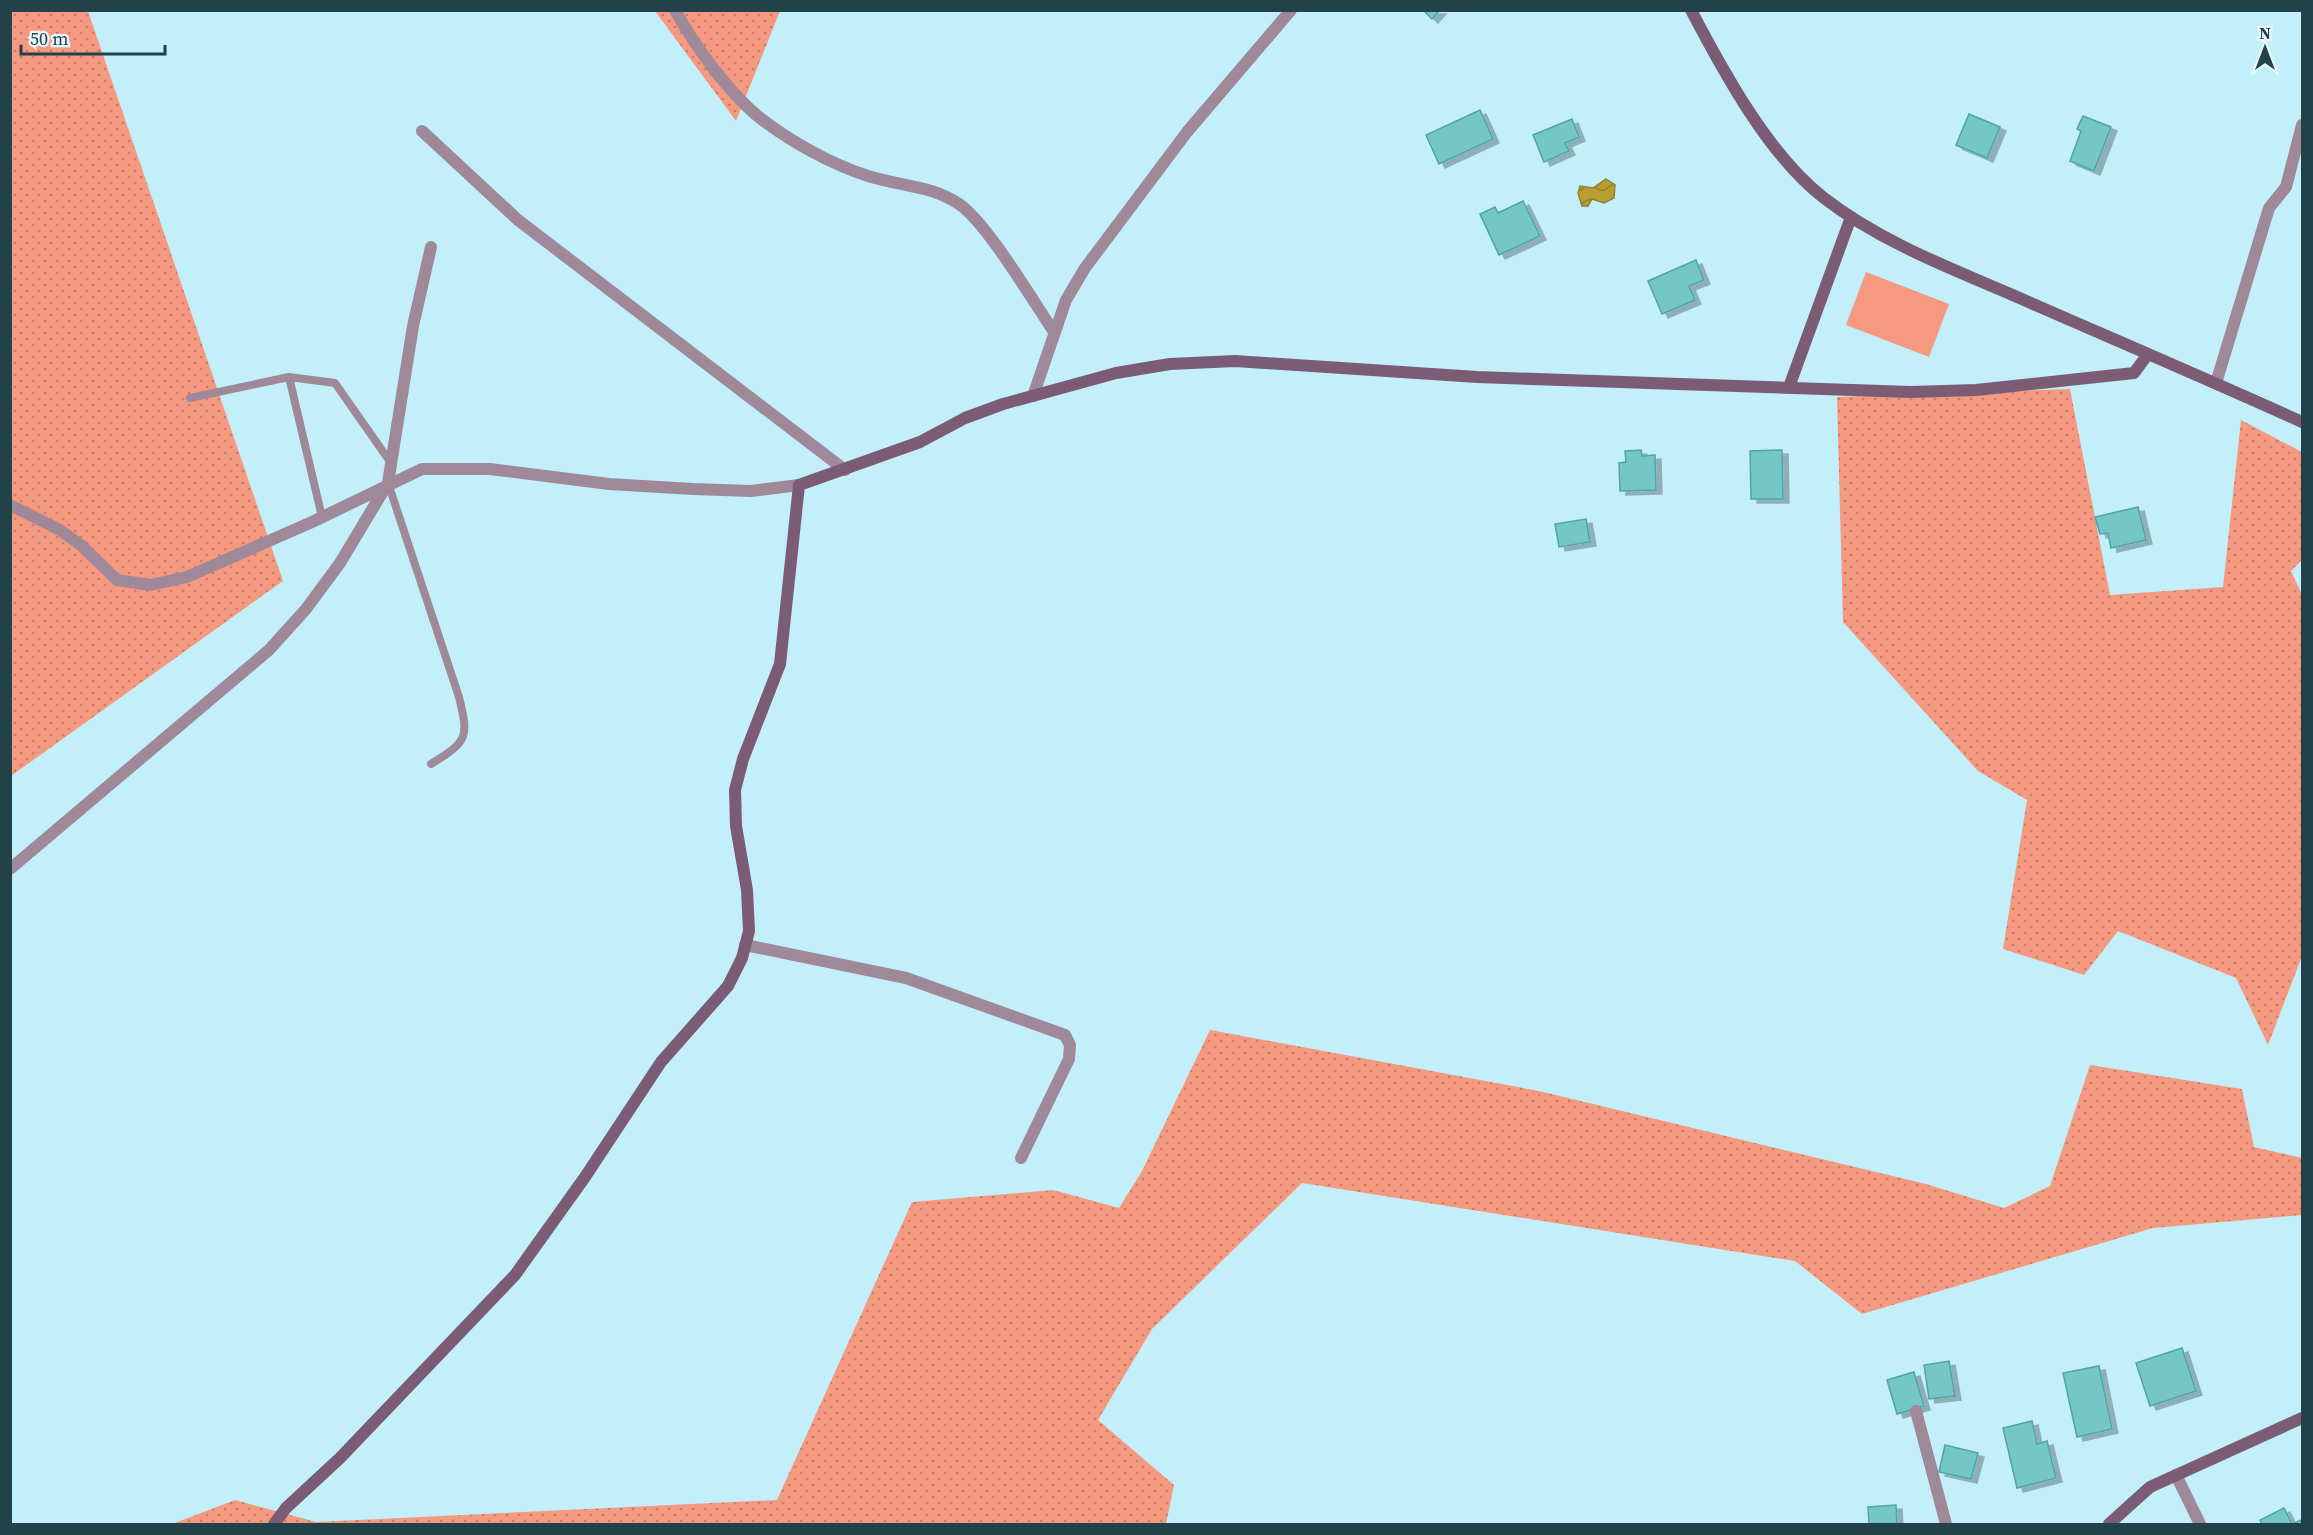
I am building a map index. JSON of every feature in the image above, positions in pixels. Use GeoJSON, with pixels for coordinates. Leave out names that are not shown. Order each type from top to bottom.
{"type":"FeatureCollection","features":[{"type":"Feature","properties":{"kind":"street"},"geometry":{"type":"LineString","coordinates":[[675,10],[722,78],[759,117],[821,156],[847,169],[871,177],[919,186],[961,205],[991,240],[1054,332]]}},
{"type":"Feature","properties":{"kind":"street"},"geometry":{"type":"LineString","coordinates":[[1033,396],[1066,300],[1085,268],[1187,132],[1291,10]]}},
{"type":"Feature","properties":{"kind":"street"},"geometry":{"type":"LineString","coordinates":[[1691,10],[1741,100],[1783,156],[1822,197],[1851,217],[1926,257],[2302,422]]}},
{"type":"Feature","properties":{"kind":"street"},"geometry":{"type":"LineString","coordinates":[[2217,383],[2269,208],[2286,187],[2302,125]]}},
{"type":"Feature","properties":{"kind":"street"},"geometry":{"type":"LineString","coordinates":[[422,131],[518,220],[845,470]]}},
{"type":"Feature","properties":{"kind":"street"},"geometry":{"type":"LineString","coordinates":[[1789,387],[1851,217]]}},
{"type":"Feature","properties":{"kind":"street"},"geometry":{"type":"LineString","coordinates":[[10,869],[269,650],[306,609],[340,563],[388,483],[413,326],[431,247]]}},
{"type":"Feature","properties":{"kind":"street"},"geometry":{"type":"LineString","coordinates":[[10,505],[60,530],[82,546],[117,580],[150,585],[187,577],[322,517],[388,483],[422,469],[447,467],[490,469],[609,484],[693,489],[752,491],[799,485],[920,442],[975,415],[1033,396],[1116,373],[1170,364],[1235,361],[1477,377],[1911,392],[1976,390],[2134,373],[2148,354]]}},
{"type":"Feature","properties":{"kind":"street"},"geometry":{"type":"LineString","coordinates":[[274,1524],[286,1508],[340,1458],[515,1275],[585,1177],[661,1062],[728,986],[746,945],[749,931],[747,890],[736,826],[735,790],[743,759],[780,664],[799,485]]}},
{"type":"Feature","properties":{"kind":"street"},"geometry":{"type":"LineString","coordinates":[[746,945],[906,978],[1065,1035],[1070,1045],[1069,1059],[1021,1158]]}},
{"type":"Feature","properties":{"kind":"street"},"geometry":{"type":"LineString","coordinates":[[1916,1411],[1946,1524]]}},
{"type":"Feature","properties":{"kind":"street"},"geometry":{"type":"LineString","coordinates":[[2109,1524],[2150,1487],[2302,1418]]}},
{"type":"Feature","properties":{"kind":"street"},"geometry":{"type":"LineString","coordinates":[[2176,1475],[2200,1524]]}},
{"type":"Feature","properties":{"kind":"lane"},"geometry":{"type":"LineString","coordinates":[[289,377],[322,517]]}},
{"type":"Feature","properties":{"kind":"lane"},"geometry":{"type":"LineString","coordinates":[[190,398],[289,377],[335,383],[391,463]]}},
{"type":"Feature","properties":{"kind":"lane"},"geometry":{"type":"LineString","coordinates":[[388,483],[459,697],[467,728],[460,744],[431,764]]}},
{"type":"Feature","properties":{"kind":"shaded area"},"geometry":{"type":"Polygon","coordinates":[[[11,11],[88,11],[283,581],[11,776],[11,11]]]}},
{"type":"Feature","properties":{"kind":"shaded area"},"geometry":{"type":"Polygon","coordinates":[[[655,11],[780,11],[736,121],[655,11]]]}},
{"type":"Feature","properties":{"kind":"shaded area"},"geometry":{"type":"Polygon","coordinates":[[[1866,272],[1949,304],[1929,357],[1846,325],[1866,272]]]}},
{"type":"Feature","properties":{"kind":"shaded area"},"geometry":{"type":"Polygon","coordinates":[[[2070,389],[2110,595],[2223,587],[2241,420],[2302,452],[2302,560],[2291,571],[2302,595],[2302,956],[2268,1045],[2236,978],[2118,931],[2084,975],[2003,949],[2027,800],[1978,771],[1843,622],[1837,397],[2070,389]]]}},
{"type":"Feature","properties":{"kind":"shaded area"},"geometry":{"type":"Polygon","coordinates":[[[1210,1030],[1539,1091],[1926,1184],[2004,1208],[2050,1186],[2090,1065],[2242,1089],[2254,1147],[2302,1158],[2302,1215],[2153,1228],[1862,1314],[1795,1261],[1302,1183],[1152,1329],[1098,1420],[1174,1485],[1166,1524],[172,1524],[235,1500],[316,1522],[777,1500],[912,1202],[1053,1190],[1119,1208],[1142,1171],[1210,1030]]]}},
{"type":"Feature","properties":{"kind":"water"},"geometry":{"type":"Polygon","coordinates":[[[1606,179],[1615,185],[1614,198],[1604,203],[1592,199],[1588,206],[1582,206],[1578,193],[1580,186],[1593,188],[1606,179]]]}},
{"type":"Feature","properties":{"kind":"building"},"geometry":{"type":"Polygon","coordinates":[[[1423,10],[1440,10],[1432,19],[1423,10]]]}},
{"type":"Feature","properties":{"kind":"building"},"geometry":{"type":"Polygon","coordinates":[[[1480,110],[1493,139],[1439,164],[1426,135],[1480,110]]]}},
{"type":"Feature","properties":{"kind":"building"},"geometry":{"type":"Polygon","coordinates":[[[1969,114],[2000,127],[1987,158],[1956,145],[1969,114]]]}},
{"type":"Feature","properties":{"kind":"building"},"geometry":{"type":"Polygon","coordinates":[[[2083,116],[2111,127],[2094,171],[2070,161],[2081,131],[2077,129],[2083,116]]]}},
{"type":"Feature","properties":{"kind":"building"},"geometry":{"type":"Polygon","coordinates":[[[1572,119],[1579,137],[1565,143],[1569,151],[1544,162],[1533,135],[1572,119]]]}},
{"type":"Feature","properties":{"kind":"building"},"geometry":{"type":"Polygon","coordinates":[[[1523,201],[1540,236],[1499,255],[1480,214],[1495,207],[1498,213],[1523,201]]]}},
{"type":"Feature","properties":{"kind":"building"},"geometry":{"type":"Polygon","coordinates":[[[1696,260],[1704,280],[1689,286],[1695,300],[1662,314],[1648,281],[1696,260]]]}},
{"type":"Feature","properties":{"kind":"building"},"geometry":{"type":"Polygon","coordinates":[[[1641,450],[1642,456],[1655,455],[1656,490],[1620,491],[1619,463],[1626,462],[1625,451],[1641,450]]]}},
{"type":"Feature","properties":{"kind":"building"},"geometry":{"type":"Polygon","coordinates":[[[1782,450],[1783,499],[1751,499],[1750,451],[1782,450]]]}},
{"type":"Feature","properties":{"kind":"building"},"geometry":{"type":"Polygon","coordinates":[[[2138,507],[2146,540],[2111,548],[2108,533],[2100,534],[2095,517],[2138,507]]]}},
{"type":"Feature","properties":{"kind":"building"},"geometry":{"type":"Polygon","coordinates":[[[1586,519],[1590,542],[1559,547],[1555,524],[1586,519]]]}},
{"type":"Feature","properties":{"kind":"building"},"geometry":{"type":"Polygon","coordinates":[[[2182,1348],[2196,1391],[2150,1406],[2136,1363],[2182,1348]]]}},
{"type":"Feature","properties":{"kind":"building"},"geometry":{"type":"Polygon","coordinates":[[[1949,1361],[1955,1396],[1929,1399],[1924,1365],[1949,1361]]]}},
{"type":"Feature","properties":{"kind":"building"},"geometry":{"type":"Polygon","coordinates":[[[2099,1366],[2112,1429],[2077,1437],[2063,1373],[2099,1366]]]}},
{"type":"Feature","properties":{"kind":"building"},"geometry":{"type":"Polygon","coordinates":[[[1914,1372],[1924,1406],[1897,1414],[1887,1380],[1914,1372]]]}},
{"type":"Feature","properties":{"kind":"building"},"geometry":{"type":"Polygon","coordinates":[[[2032,1421],[2037,1444],[2047,1441],[2056,1478],[2017,1488],[2003,1428],[2032,1421]]]}},
{"type":"Feature","properties":{"kind":"building"},"geometry":{"type":"Polygon","coordinates":[[[1945,1445],[1978,1453],[1971,1479],[1939,1472],[1945,1445]]]}},
{"type":"Feature","properties":{"kind":"building"},"geometry":{"type":"Polygon","coordinates":[[[1896,1505],[1897,1524],[1869,1524],[1868,1507],[1896,1505]]]}},
{"type":"Feature","properties":{"kind":"building"},"geometry":{"type":"Polygon","coordinates":[[[2284,1508],[2292,1524],[2262,1524],[2260,1520],[2284,1508]]]}}]}
